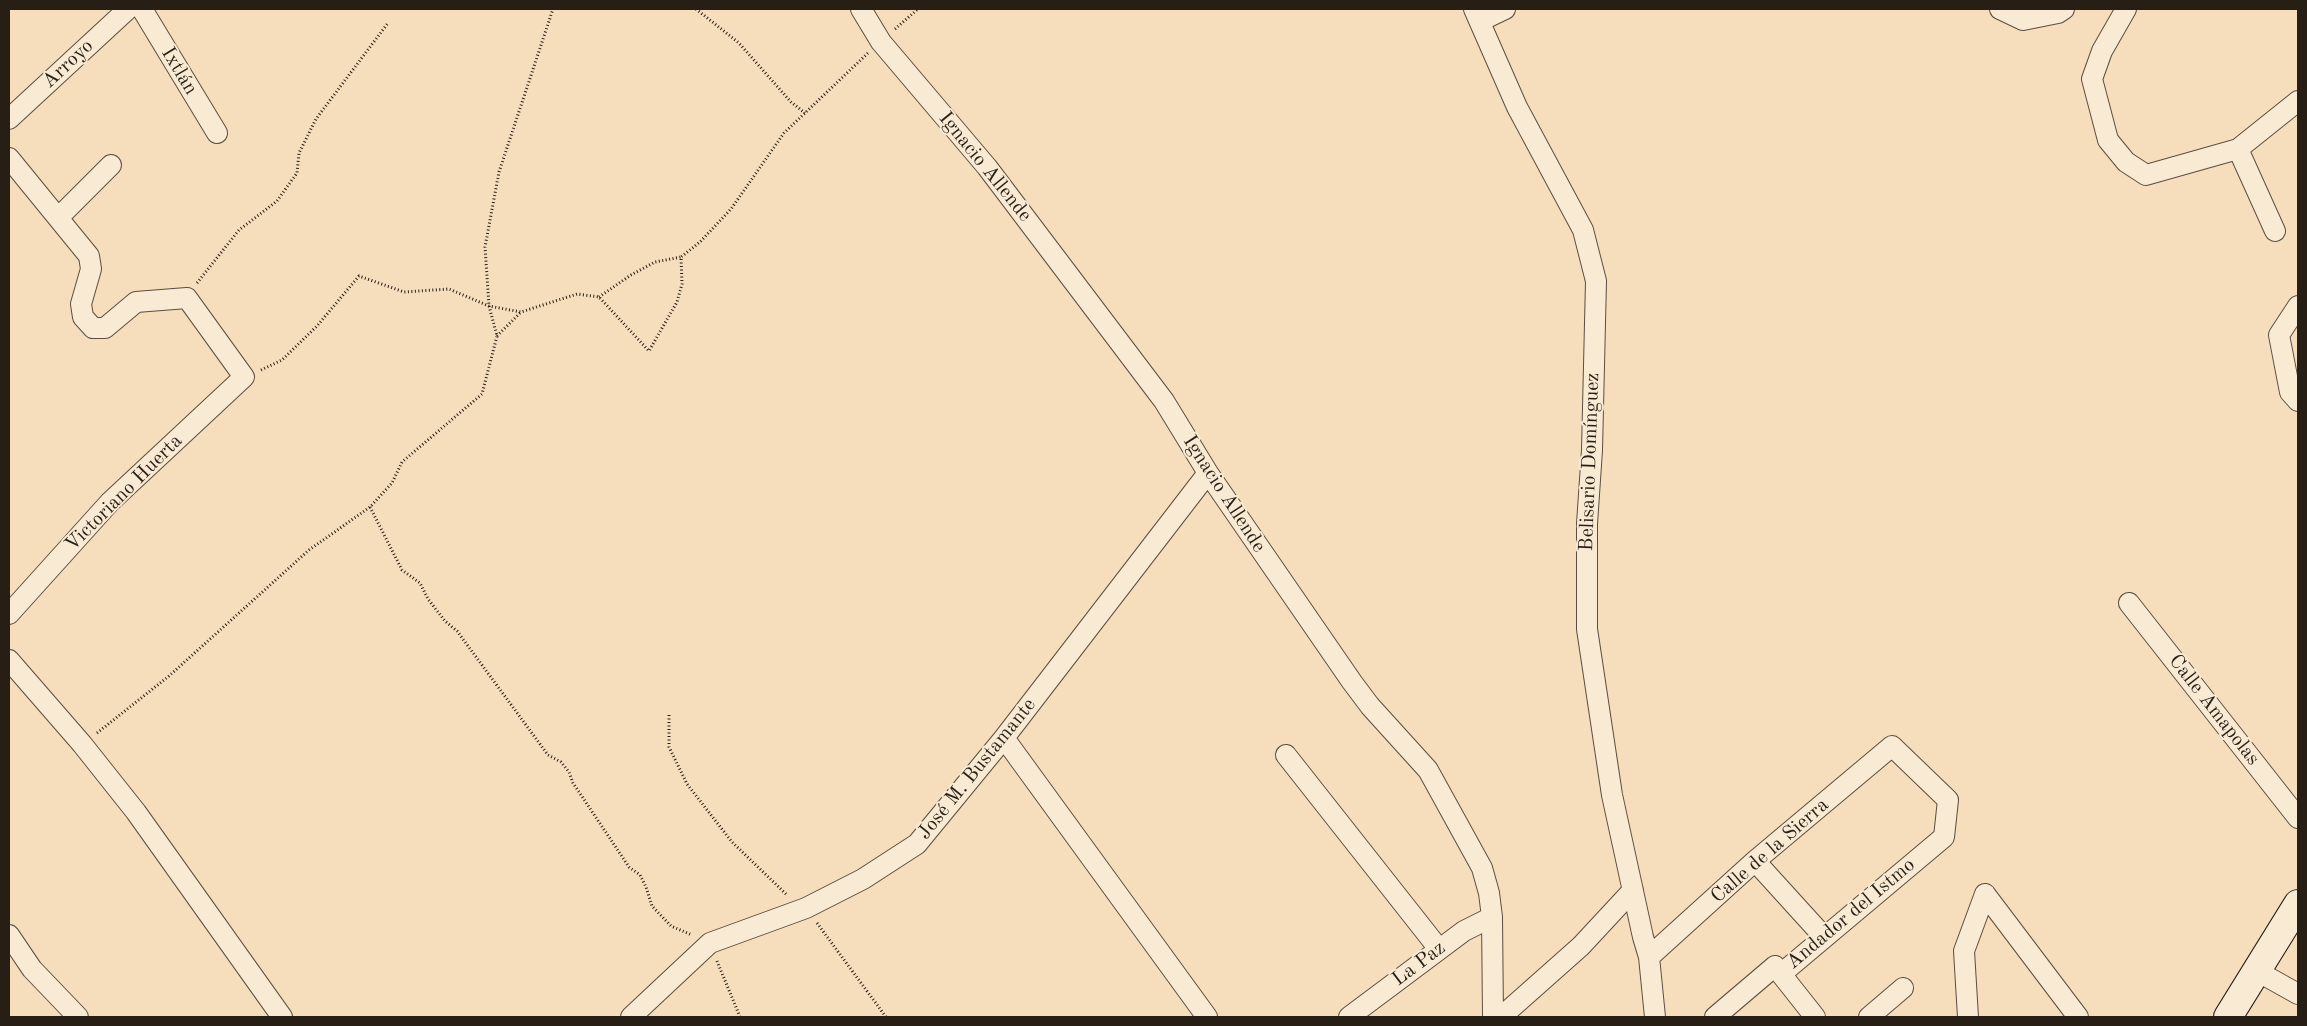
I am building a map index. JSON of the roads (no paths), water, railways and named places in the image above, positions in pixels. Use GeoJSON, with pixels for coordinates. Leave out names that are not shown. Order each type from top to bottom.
{"type":"FeatureCollection","features":[{"type":"Feature","properties":{"kind":"main road"},"geometry":{"type":"LineString","coordinates":[[2228,1017],[2298,904]]}},
{"type":"Feature","properties":{"kind":"street","name":"Arroyo"},"geometry":{"type":"LineString","coordinates":[[9,119],[128,9]]}},
{"type":"Feature","properties":{"kind":"street","name":"Ixtlán"},"geometry":{"type":"LineString","coordinates":[[142,9],[217,132]]}},
{"type":"Feature","properties":{"kind":"street","name":"Ignacio Allende"},"geometry":{"type":"LineString","coordinates":[[860,9],[881,42],[987,167],[1164,401],[1208,473],[1352,682],[1370,706],[1428,770],[1482,868],[1489,893],[1492,917],[1493,1017]]}},
{"type":"Feature","properties":{"kind":"street"},"geometry":{"type":"LineString","coordinates":[[1477,15],[1506,9]]}},
{"type":"Feature","properties":{"kind":"street"},"geometry":{"type":"LineString","coordinates":[[2000,9],[2023,20],[2045,13],[2058,13],[2064,9]]}},
{"type":"Feature","properties":{"kind":"street"},"geometry":{"type":"LineString","coordinates":[[2126,9],[2102,51],[2092,79],[2108,140],[2126,162],[2146,175],[2238,149],[2298,101]]}},
{"type":"Feature","properties":{"kind":"street","name":"Belisario Domínguez"},"geometry":{"type":"LineString","coordinates":[[1477,15],[1517,107],[1582,230],[1596,281],[1592,450],[1587,524],[1587,629],[1612,795],[1649,957],[1655,1017]]}},
{"type":"Feature","properties":{"kind":"street"},"geometry":{"type":"LineString","coordinates":[[2238,149],[2275,231]]}},
{"type":"Feature","properties":{"kind":"street"},"geometry":{"type":"LineString","coordinates":[[9,158],[59,217],[111,165]]}},
{"type":"Feature","properties":{"kind":"street","name":"Victoriano Huerta"},"geometry":{"type":"LineString","coordinates":[[9,614],[110,502],[244,377],[187,298],[136,302],[105,328],[94,328],[83,317],[81,304],[91,269],[89,256],[59,217]]}},
{"type":"Feature","properties":{"kind":"street"},"geometry":{"type":"LineString","coordinates":[[2298,306],[2279,335],[2290,392],[2298,401]]}},
{"type":"Feature","properties":{"kind":"street","name":"José M. Bustamante"},"geometry":{"type":"LineString","coordinates":[[631,1017],[710,943],[806,908],[863,879],[916,844],[1004,738],[1208,473]]}},
{"type":"Feature","properties":{"kind":"street","name":"Calle Amapolas"},"geometry":{"type":"LineString","coordinates":[[2129,603],[2290,796],[2298,818]]}},
{"type":"Feature","properties":{"kind":"street"},"geometry":{"type":"LineString","coordinates":[[9,660],[82,744],[136,812],[282,1017]]}},
{"type":"Feature","properties":{"kind":"street"},"geometry":{"type":"LineString","coordinates":[[1004,738],[1207,1017]]}},
{"type":"Feature","properties":{"kind":"street","name":"Calle de la Sierra"},"geometry":{"type":"LineString","coordinates":[[1649,957],[1755,861],[1892,746],[1948,800],[1944,837]]}},
{"type":"Feature","properties":{"kind":"street"},"geometry":{"type":"LineString","coordinates":[[1286,754],[1439,949]]}},
{"type":"Feature","properties":{"kind":"street","name":"Andador del Istmo"},"geometry":{"type":"LineString","coordinates":[[1715,1017],[1775,966],[1781,974],[1944,837]]}},
{"type":"Feature","properties":{"kind":"street"},"geometry":{"type":"LineString","coordinates":[[1755,861],[1824,937]]}},
{"type":"Feature","properties":{"kind":"street"},"geometry":{"type":"LineString","coordinates":[[1501,1017],[1581,946],[1633,890]]}},
{"type":"Feature","properties":{"kind":"street"},"geometry":{"type":"LineString","coordinates":[[1968,1017],[1964,951],[1985,894],[2078,1017]]}},
{"type":"Feature","properties":{"kind":"street","name":"La Paz"},"geometry":{"type":"LineString","coordinates":[[1349,1017],[1464,931],[1492,917]]}},
{"type":"Feature","properties":{"kind":"street"},"geometry":{"type":"LineString","coordinates":[[9,935],[32,969],[78,1017]]}},
{"type":"Feature","properties":{"kind":"street"},"geometry":{"type":"LineString","coordinates":[[2256,970],[2298,994]]}},
{"type":"Feature","properties":{"kind":"street"},"geometry":{"type":"LineString","coordinates":[[1781,974],[1815,1017]]}},
{"type":"Feature","properties":{"kind":"street"},"geometry":{"type":"LineString","coordinates":[[1869,1017],[1903,988]]}}]}
